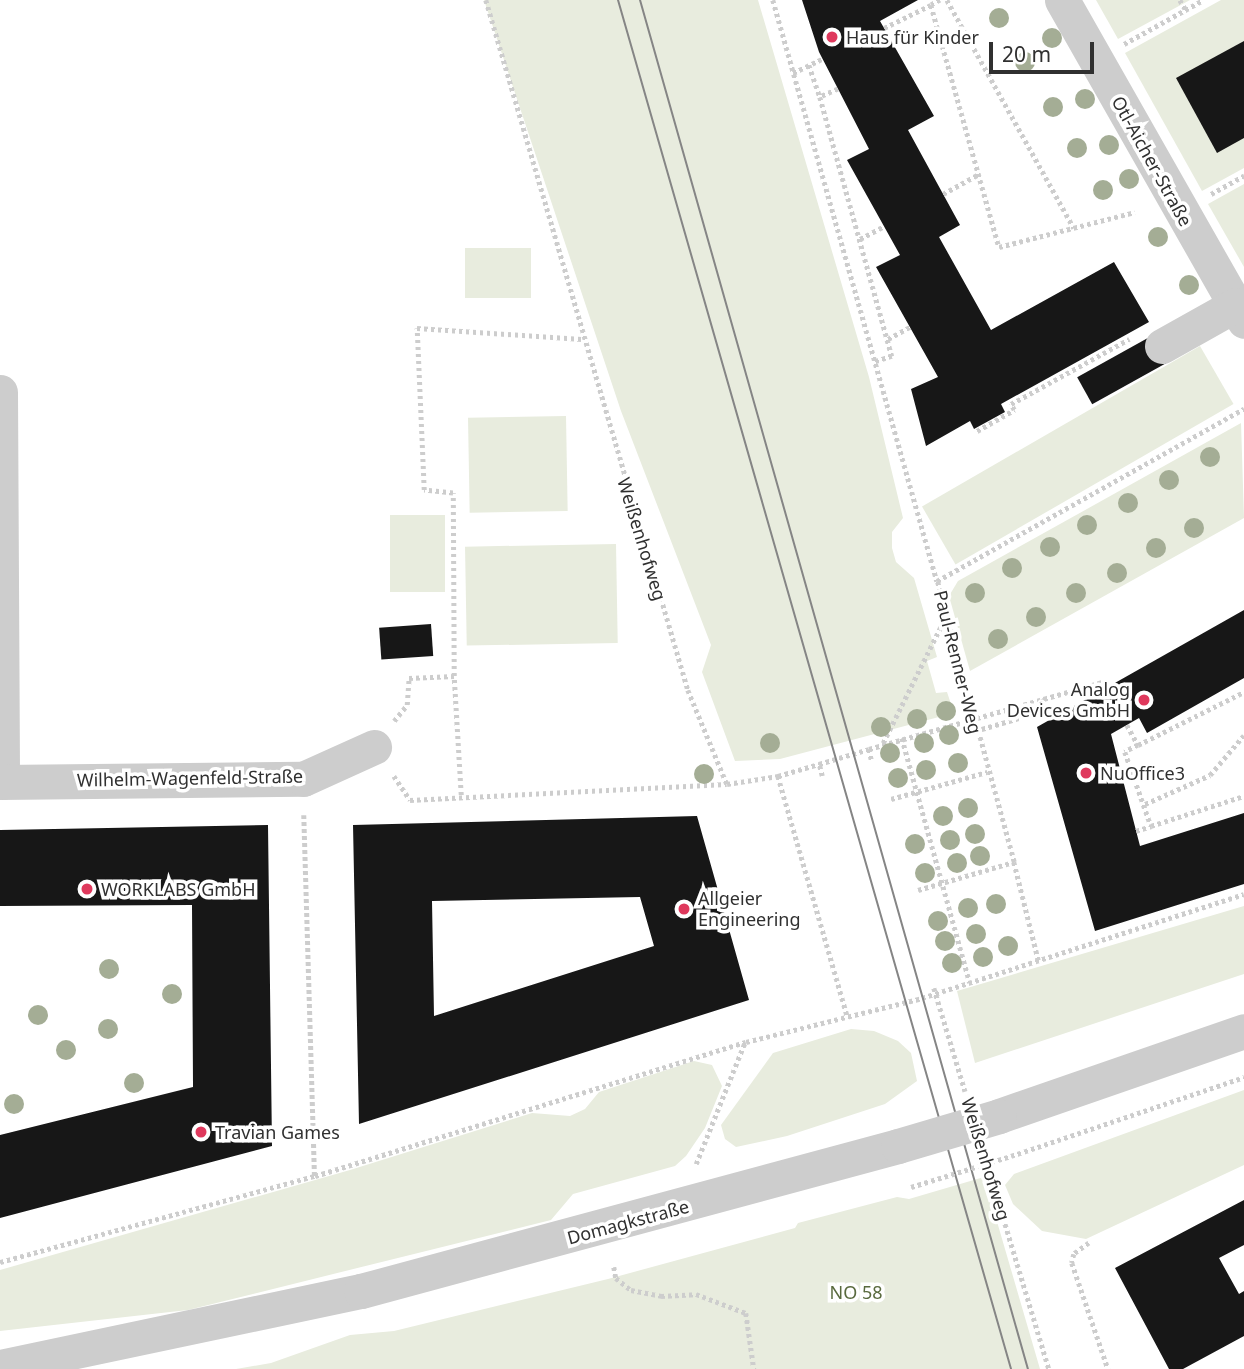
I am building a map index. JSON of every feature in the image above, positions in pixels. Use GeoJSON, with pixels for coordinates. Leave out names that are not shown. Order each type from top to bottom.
{"type":"FeatureCollection","features":[{"type":"Feature","properties":{"kind":"street","name":"Otl-Aicher-Straße"},"geometry":{"type":"LineString","coordinates":[[1062,0],[1240,313]]}},
{"type":"Feature","properties":{"kind":"street"},"geometry":{"type":"LineString","coordinates":[[1151,339],[1240,313]]}},
{"type":"Feature","properties":{"kind":"street"},"geometry":{"type":"LineString","coordinates":[[0,392],[1,782]]}},
{"type":"Feature","properties":{"kind":"street","name":"Wilhelm-Wagenfeld-Straße"},"geometry":{"type":"LineString","coordinates":[[1,782],[303,779],[374,747]]}},
{"type":"Feature","properties":{"kind":"street","name":"Domagkstraße"},"geometry":{"type":"LineString","coordinates":[[0,1367],[361,1292],[983,1121],[1244,1031]]}},
{"type":"Feature","properties":{"kind":"path","name":"Weißenhofweg"},"geometry":{"type":"LineString","coordinates":[[486,0],[582,339],[688,690],[727,784]]}},
{"type":"Feature","properties":{"kind":"path"},"geometry":{"type":"LineString","coordinates":[[773,0],[937,581]]}},
{"type":"Feature","properties":{"kind":"path"},"geometry":{"type":"LineString","coordinates":[[884,28],[940,0]]}},
{"type":"Feature","properties":{"kind":"path"},"geometry":{"type":"LineString","coordinates":[[947,0],[1074,228]]}},
{"type":"Feature","properties":{"kind":"path"},"geometry":{"type":"LineString","coordinates":[[1181,0],[1186,10]]}},
{"type":"Feature","properties":{"kind":"path"},"geometry":{"type":"LineString","coordinates":[[1116,48],[1203,0]]}},
{"type":"Feature","properties":{"kind":"path"},"geometry":{"type":"LineString","coordinates":[[932,5],[999,247],[1135,212]]}},
{"type":"Feature","properties":{"kind":"path"},"geometry":{"type":"LineString","coordinates":[[793,73],[822,59]]}},
{"type":"Feature","properties":{"kind":"path"},"geometry":{"type":"LineString","coordinates":[[809,65],[892,356],[875,362]]}},
{"type":"Feature","properties":{"kind":"path"},"geometry":{"type":"LineString","coordinates":[[820,97],[838,89]]}},
{"type":"Feature","properties":{"kind":"path"},"geometry":{"type":"LineString","coordinates":[[943,194],[977,175]]}},
{"type":"Feature","properties":{"kind":"path"},"geometry":{"type":"LineString","coordinates":[[1200,200],[1244,176]]}},
{"type":"Feature","properties":{"kind":"path"},"geometry":{"type":"LineString","coordinates":[[860,239],[884,226]]}},
{"type":"Feature","properties":{"kind":"path"},"geometry":{"type":"LineString","coordinates":[[888,339],[910,327]]}},
{"type":"Feature","properties":{"kind":"path"},"geometry":{"type":"LineString","coordinates":[[461,795],[454,676],[453,493],[424,490],[417,328],[582,339]]}},
{"type":"Feature","properties":{"kind":"path"},"geometry":{"type":"LineString","coordinates":[[977,431],[1014,410],[1011,404],[1151,339]]}},
{"type":"Feature","properties":{"kind":"path","name":"Paul-Renner-Weg"},"geometry":{"type":"LineString","coordinates":[[1039,962],[1014,862],[971,718],[937,581],[1244,409]]}},
{"type":"Feature","properties":{"kind":"path"},"geometry":{"type":"LineString","coordinates":[[883,744],[946,615]]}},
{"type":"Feature","properties":{"kind":"path"},"geometry":{"type":"LineString","coordinates":[[454,676],[409,678],[407,705],[374,747],[410,800],[461,795],[727,784],[778,776],[1043,698],[1103,682],[1106,687]]}},
{"type":"Feature","properties":{"kind":"path"},"geometry":{"type":"LineString","coordinates":[[1151,827],[1125,752],[1244,692]]}},
{"type":"Feature","properties":{"kind":"path"},"geometry":{"type":"LineString","coordinates":[[1043,698],[1052,719]]}},
{"type":"Feature","properties":{"kind":"path"},"geometry":{"type":"LineString","coordinates":[[975,731],[1046,710]]}},
{"type":"Feature","properties":{"kind":"path"},"geometry":{"type":"LineString","coordinates":[[1127,725],[1138,745]]}},
{"type":"Feature","properties":{"kind":"path"},"geometry":{"type":"LineString","coordinates":[[1145,804],[1210,775],[1244,735]]}},
{"type":"Feature","properties":{"kind":"path"},"geometry":{"type":"LineString","coordinates":[[902,738],[970,983]]}},
{"type":"Feature","properties":{"kind":"path"},"geometry":{"type":"LineString","coordinates":[[869,749],[872,762]]}},
{"type":"Feature","properties":{"kind":"path"},"geometry":{"type":"LineString","coordinates":[[819,764],[822,776]]}},
{"type":"Feature","properties":{"kind":"path"},"geometry":{"type":"LineString","coordinates":[[891,799],[987,772]]}},
{"type":"Feature","properties":{"kind":"path"},"geometry":{"type":"LineString","coordinates":[[778,776],[847,1014]]}},
{"type":"Feature","properties":{"kind":"path"},"geometry":{"type":"LineString","coordinates":[[303,779],[315,1176]]}},
{"type":"Feature","properties":{"kind":"path"},"geometry":{"type":"LineString","coordinates":[[1136,831],[1244,796]]}},
{"type":"Feature","properties":{"kind":"path"},"geometry":{"type":"LineString","coordinates":[[918,890],[1014,862]]}},
{"type":"Feature","properties":{"kind":"path"},"geometry":{"type":"LineString","coordinates":[[0,1262],[315,1176],[746,1042],[970,983],[1244,894]]}},
{"type":"Feature","properties":{"kind":"path"},"geometry":{"type":"LineString","coordinates":[[821,953],[828,951]]}},
{"type":"Feature","properties":{"kind":"path","name":"Weißenhofweg"},"geometry":{"type":"LineString","coordinates":[[935,991],[983,1121],[1049,1369]]}},
{"type":"Feature","properties":{"kind":"path"},"geometry":{"type":"LineString","coordinates":[[702,1151],[746,1042]]}},
{"type":"Feature","properties":{"kind":"path"},"geometry":{"type":"LineString","coordinates":[[911,1187],[1244,1077]]}},
{"type":"Feature","properties":{"kind":"path"},"geometry":{"type":"LineString","coordinates":[[1089,1243],[1074,1254],[1072,1263],[1108,1369]]}},
{"type":"Feature","properties":{"kind":"path"},"geometry":{"type":"LineString","coordinates":[[614,1267],[616,1278],[631,1290],[661,1296],[696,1294],[746,1313],[754,1369]]}},
{"type":"Feature","properties":{"kind":"green space"},"geometry":{"type":"Polygon","coordinates":[[[484,0],[758,0],[869,377],[903,518],[892,532],[892,548],[896,562],[914,578],[937,657],[927,661],[936,693],[947,692],[954,713],[780,759],[735,761],[702,672],[711,645],[621,411],[484,0]]]}},
{"type":"Feature","properties":{"kind":"green space"},"geometry":{"type":"Polygon","coordinates":[[[1096,0],[1190,0],[1118,39],[1096,0]]]}},
{"type":"Feature","properties":{"kind":"green space"},"geometry":{"type":"Polygon","coordinates":[[[1221,0],[1244,0],[1244,168],[1202,191],[1125,53],[1221,0]]]}},
{"type":"Feature","properties":{"kind":"green space"},"geometry":{"type":"Polygon","coordinates":[[[1244,184],[1244,267],[1208,204],[1244,184]]]}},
{"type":"Feature","properties":{"kind":"green space"},"geometry":{"type":"Polygon","coordinates":[[[465,248],[531,248],[531,298],[465,298],[465,248]]]}},
{"type":"Feature","properties":{"kind":"green space"},"geometry":{"type":"Polygon","coordinates":[[[1200,346],[1234,404],[956,565],[922,506],[1200,346]]]}},
{"type":"Feature","properties":{"kind":"green space"},"geometry":{"type":"Polygon","coordinates":[[[566,416],[568,511],[470,513],[468,418],[566,416]]]}},
{"type":"Feature","properties":{"kind":"green space"},"geometry":{"type":"Polygon","coordinates":[[[1241,423],[1244,518],[970,671],[949,596],[958,581],[1241,423]]]}},
{"type":"Feature","properties":{"kind":"green space"},"geometry":{"type":"Polygon","coordinates":[[[390,515],[445,515],[445,592],[390,592],[390,515]]]}},
{"type":"Feature","properties":{"kind":"green space"},"geometry":{"type":"Polygon","coordinates":[[[616,544],[618,643],[467,646],[465,547],[616,544]]]}},
{"type":"Feature","properties":{"kind":"green space"},"geometry":{"type":"Polygon","coordinates":[[[1244,906],[1244,974],[975,1063],[957,991],[1244,906]]]}},
{"type":"Feature","properties":{"kind":"green space"},"geometry":{"type":"Polygon","coordinates":[[[851,1029],[874,1031],[898,1041],[911,1053],[917,1081],[885,1104],[787,1136],[736,1147],[725,1139],[721,1125],[773,1053],[851,1029]]]}},
{"type":"Feature","properties":{"kind":"green space"},"geometry":{"type":"Polygon","coordinates":[[[694,1061],[712,1065],[722,1086],[705,1128],[686,1156],[675,1166],[573,1194],[551,1220],[188,1310],[0,1331],[0,1270],[350,1170],[532,1113],[570,1116],[585,1109],[599,1092],[694,1061]]]}},
{"type":"Feature","properties":{"kind":"green space"},"geometry":{"type":"Polygon","coordinates":[[[1244,1090],[1244,1165],[1086,1239],[1042,1231],[1013,1204],[1005,1185],[1014,1174],[1244,1090]]]}},
{"type":"Feature","properties":{"kind":"green space","name":"NO 58"},"geometry":{"type":"Polygon","coordinates":[[[984,1177],[1040,1369],[236,1369],[271,1363],[350,1335],[394,1331],[608,1279],[795,1228],[798,1223],[897,1197],[909,1199],[984,1177]]]}},
{"type":"Feature","properties":{"kind":"building"},"geometry":{"type":"Polygon","coordinates":[[[802,0],[918,0],[880,21],[934,116],[908,130],[960,225],[939,237],[991,330],[1114,262],[1149,322],[1001,404],[1005,412],[974,429],[970,421],[926,446],[911,389],[938,377],[876,267],[900,255],[847,160],[869,149],[819,52],[802,0]]]}},
{"type":"Feature","properties":{"kind":"building"},"geometry":{"type":"Polygon","coordinates":[[[1244,41],[1244,138],[1217,153],[1176,78],[1244,41]]]}},
{"type":"Feature","properties":{"kind":"building"},"geometry":{"type":"Polygon","coordinates":[[[1155,334],[1170,361],[1092,404],[1077,377],[1155,334]]]}},
{"type":"Feature","properties":{"kind":"building","name":"NuOffice3"},"geometry":{"type":"Polygon","coordinates":[[[1244,610],[1244,678],[1147,733],[1139,718],[1111,734],[1140,846],[1244,813],[1244,884],[1095,931],[1037,727],[1244,610]]]}},
{"type":"Feature","properties":{"kind":"building"},"geometry":{"type":"Polygon","coordinates":[[[431,624],[433,656],[381,660],[379,628],[431,624]]]}},
{"type":"Feature","properties":{"kind":"building"},"geometry":{"type":"Polygon","coordinates":[[[697,816],[749,1000],[359,1124],[353,825],[697,816]],[[640,897],[432,901],[434,1016],[654,946],[640,897]]]}},
{"type":"Feature","properties":{"kind":"building"},"geometry":{"type":"Polygon","coordinates":[[[268,825],[272,1146],[0,1218],[0,1135],[193,1087],[192,905],[0,906],[0,830],[268,825]]]}},
{"type":"Feature","properties":{"kind":"building"},"geometry":{"type":"Polygon","coordinates":[[[1244,1200],[1244,1245],[1219,1258],[1239,1294],[1244,1291],[1244,1336],[1183,1369],[1169,1369],[1115,1268],[1244,1200]]]}},
{"type":"Feature","properties":{"kind":"tram line"},"geometry":{"type":"LineString","coordinates":[[618,0],[1011,1369]]}},
{"type":"Feature","properties":{"kind":"tram line"},"geometry":{"type":"LineString","coordinates":[[640,0],[1028,1369]]}},
{"type":"Feature","properties":{"kind":"place","name":"Haus für Kinder"},"geometry":{"type":"Point","coordinates":[832,37]}},
{"type":"Feature","properties":{"kind":"place","name":"Analog Devices GmbH"},"geometry":{"type":"Point","coordinates":[1144,700]}},
{"type":"Feature","properties":{"kind":"place","name":"NuOffice3"},"geometry":{"type":"Point","coordinates":[1086,773]}},
{"type":"Feature","properties":{"kind":"place","name":"WORKLABS GmbH"},"geometry":{"type":"Point","coordinates":[87,889]}},
{"type":"Feature","properties":{"kind":"place","name":"Allgeier Engineering"},"geometry":{"type":"Point","coordinates":[684,909]}},
{"type":"Feature","properties":{"kind":"place","name":"Travian Games"},"geometry":{"type":"Point","coordinates":[201,1132]}}]}
